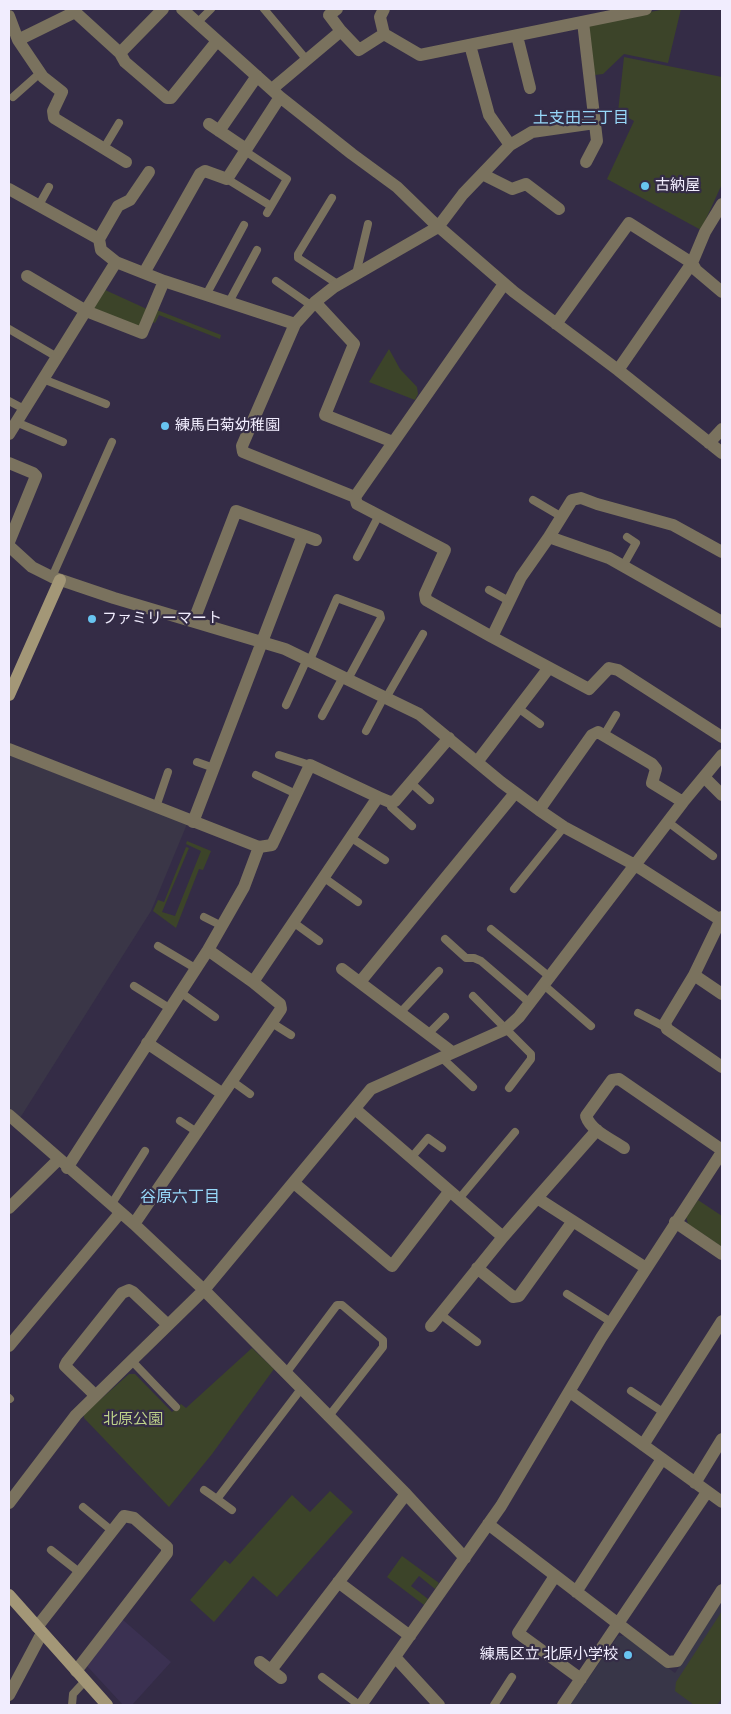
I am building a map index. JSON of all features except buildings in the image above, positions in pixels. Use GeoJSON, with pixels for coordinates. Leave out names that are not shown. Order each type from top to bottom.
{"type":"FeatureCollection","features":[{"type":"Feature","properties":{"kind":"street"},"geometry":{"type":"LineString","coordinates":[[120,53],[163,9]]}},
{"type":"Feature","properties":{"kind":"street"},"geometry":{"type":"LineString","coordinates":[[182,9],[276,93],[352,154],[397,187],[438,227],[504,284],[618,370],[722,453]]}},
{"type":"Feature","properties":{"kind":"street"},"geometry":{"type":"LineString","coordinates":[[384,9],[380,17],[384,34],[420,55],[646,9]]}},
{"type":"Feature","properties":{"kind":"street"},"geometry":{"type":"LineString","coordinates":[[18,40],[71,11],[79,14],[120,53],[125,62],[171,98],[217,41]]}},
{"type":"Feature","properties":{"kind":"street"},"geometry":{"type":"LineString","coordinates":[[330,11],[341,31],[359,50],[384,34]]}},
{"type":"Feature","properties":{"kind":"street"},"geometry":{"type":"LineString","coordinates":[[9,16],[18,40],[40,73],[46,81],[62,92],[53,111],[54,118],[126,162]]}},
{"type":"Feature","properties":{"kind":"street"},"geometry":{"type":"LineString","coordinates":[[583,22],[597,141],[586,162]]}},
{"type":"Feature","properties":{"kind":"street"},"geometry":{"type":"LineString","coordinates":[[144,273],[200,174],[205,172],[227,179],[276,93],[306,59],[341,31]]}},
{"type":"Feature","properties":{"kind":"street"},"geometry":{"type":"LineString","coordinates":[[517,36],[530,88]]}},
{"type":"Feature","properties":{"kind":"street"},"geometry":{"type":"LineString","coordinates":[[470,46],[487,109],[510,145]]}},
{"type":"Feature","properties":{"kind":"street"},"geometry":{"type":"LineString","coordinates":[[245,150],[214,127],[257,76]]}},
{"type":"Feature","properties":{"kind":"street"},"geometry":{"type":"LineString","coordinates":[[355,497],[243,452],[242,446],[295,324],[313,304],[339,285],[438,227],[463,194],[510,145],[532,132],[595,123]]}},
{"type":"Feature","properties":{"kind":"street"},"geometry":{"type":"LineString","coordinates":[[149,172],[130,200],[118,206],[99,239],[100,250],[116,262],[164,282],[295,324]]}},
{"type":"Feature","properties":{"kind":"street"},"geometry":{"type":"LineString","coordinates":[[482,174],[512,190],[526,184],[559,209]]}},
{"type":"Feature","properties":{"kind":"street"},"geometry":{"type":"LineString","coordinates":[[9,189],[99,239]]}},
{"type":"Feature","properties":{"kind":"street"},"geometry":{"type":"LineString","coordinates":[[618,370],[692,263],[706,232],[722,204]]}},
{"type":"Feature","properties":{"kind":"street"},"geometry":{"type":"LineString","coordinates":[[556,324],[627,224],[633,224],[692,263],[696,270],[722,292]]}},
{"type":"Feature","properties":{"kind":"street"},"geometry":{"type":"LineString","coordinates":[[9,434],[116,262]]}},
{"type":"Feature","properties":{"kind":"street"},"geometry":{"type":"LineString","coordinates":[[27,276],[86,311],[142,333],[164,282]]}},
{"type":"Feature","properties":{"kind":"street"},"geometry":{"type":"LineString","coordinates":[[355,497],[504,284]]}},
{"type":"Feature","properties":{"kind":"street"},"geometry":{"type":"LineString","coordinates":[[313,304],[354,344],[325,416],[393,442]]}},
{"type":"Feature","properties":{"kind":"street"},"geometry":{"type":"LineString","coordinates":[[709,443],[722,429]]}},
{"type":"Feature","properties":{"kind":"street"},"geometry":{"type":"LineString","coordinates":[[9,463],[36,476],[9,544],[32,567],[56,579],[114,598],[261,641],[308,660],[419,714],[515,793],[564,827],[635,864],[722,919],[694,975],[665,1023],[665,1027],[720,1061]]}},
{"type":"Feature","properties":{"kind":"street"},"geometry":{"type":"LineString","coordinates":[[355,497],[357,504],[445,550],[425,594],[426,600],[548,668],[590,689],[605,671],[613,668],[722,737]]}},
{"type":"Feature","properties":{"kind":"street"},"geometry":{"type":"LineString","coordinates":[[492,637],[521,577],[572,500],[581,498],[673,525],[722,552]]}},
{"type":"Feature","properties":{"kind":"street"},"geometry":{"type":"LineString","coordinates":[[194,620],[236,511],[316,540]]}},
{"type":"Feature","properties":{"kind":"street"},"geometry":{"type":"LineString","coordinates":[[193,822],[303,535]]}},
{"type":"Feature","properties":{"kind":"street"},"geometry":{"type":"LineString","coordinates":[[549,537],[609,558],[722,622]]}},
{"type":"Feature","properties":{"kind":"street"},"geometry":{"type":"LineString","coordinates":[[9,695],[56,579]]}},
{"type":"Feature","properties":{"kind":"street"},"geometry":{"type":"LineString","coordinates":[[477,762],[548,668]]}},
{"type":"Feature","properties":{"kind":"street"},"geometry":{"type":"LineString","coordinates":[[539,810],[594,732],[652,764],[656,769],[652,783],[684,802]]}},
{"type":"Feature","properties":{"kind":"street"},"geometry":{"type":"LineString","coordinates":[[9,749],[259,847],[272,845],[294,794],[310,765],[390,802],[395,801],[449,738]]}},
{"type":"Feature","properties":{"kind":"street"},"geometry":{"type":"LineString","coordinates":[[9,1503],[76,1415],[130,1360],[204,1290],[354,1109],[374,1088],[506,1029],[531,1004],[635,864],[722,755]]}},
{"type":"Feature","properties":{"kind":"street"},"geometry":{"type":"LineString","coordinates":[[704,777],[722,795]]}},
{"type":"Feature","properties":{"kind":"street"},"geometry":{"type":"LineString","coordinates":[[360,982],[515,793]]}},
{"type":"Feature","properties":{"kind":"street"},"geometry":{"type":"LineString","coordinates":[[253,982],[378,797]]}},
{"type":"Feature","properties":{"kind":"street"},"geometry":{"type":"LineString","coordinates":[[9,1208],[63,1164],[147,1043],[222,926],[244,887],[259,847]]}},
{"type":"Feature","properties":{"kind":"street"},"geometry":{"type":"LineString","coordinates":[[134,1224],[282,1006],[253,982],[208,950]]}},
{"type":"Feature","properties":{"kind":"street"},"geometry":{"type":"LineString","coordinates":[[342,968],[428,1034],[446,1055]]}},
{"type":"Feature","properties":{"kind":"street"},"geometry":{"type":"LineString","coordinates":[[694,975],[722,994]]}},
{"type":"Feature","properties":{"kind":"street"},"geometry":{"type":"LineString","coordinates":[[147,1043],[223,1094]]}},
{"type":"Feature","properties":{"kind":"street"},"geometry":{"type":"LineString","coordinates":[[361,1705],[488,1524],[611,1322],[722,1151],[619,1079],[612,1080],[586,1116],[588,1122],[596,1130],[624,1148]]}},
{"type":"Feature","properties":{"kind":"street"},"geometry":{"type":"LineString","coordinates":[[354,1109],[503,1237]]}},
{"type":"Feature","properties":{"kind":"street"},"geometry":{"type":"LineString","coordinates":[[9,1116],[134,1224],[204,1290],[406,1494],[465,1558]]}},
{"type":"Feature","properties":{"kind":"street"},"geometry":{"type":"LineString","coordinates":[[430,1326],[503,1237],[596,1130]]}},
{"type":"Feature","properties":{"kind":"street"},"geometry":{"type":"LineString","coordinates":[[294,1183],[392,1266],[454,1196]]}},
{"type":"Feature","properties":{"kind":"street"},"geometry":{"type":"LineString","coordinates":[[537,1198],[646,1268]]}},
{"type":"Feature","properties":{"kind":"street"},"geometry":{"type":"LineString","coordinates":[[9,1346],[115,1209]]}},
{"type":"Feature","properties":{"kind":"street"},"geometry":{"type":"LineString","coordinates":[[477,1268],[514,1297],[519,1296],[573,1221]]}},
{"type":"Feature","properties":{"kind":"street"},"geometry":{"type":"LineString","coordinates":[[675,1222],[722,1254]]}},
{"type":"Feature","properties":{"kind":"street"},"geometry":{"type":"LineString","coordinates":[[95,1395],[65,1366],[66,1362],[122,1293],[129,1290],[133,1292],[168,1325]]}},
{"type":"Feature","properties":{"kind":"street"},"geometry":{"type":"LineString","coordinates":[[643,1445],[722,1321]]}},
{"type":"Feature","properties":{"kind":"street"},"geometry":{"type":"LineString","coordinates":[[570,1392],[722,1502]]}},
{"type":"Feature","properties":{"kind":"street"},"geometry":{"type":"LineString","coordinates":[[695,1483],[722,1439]]}},
{"type":"Feature","properties":{"kind":"street"},"geometry":{"type":"LineString","coordinates":[[576,1592],[662,1459]]}},
{"type":"Feature","properties":{"kind":"street"},"geometry":{"type":"LineString","coordinates":[[563,1705],[619,1625],[707,1492]]}},
{"type":"Feature","properties":{"kind":"street"},"geometry":{"type":"LineString","coordinates":[[281,1678],[265,1666],[338,1582],[406,1494]]}},
{"type":"Feature","properties":{"kind":"street"},"geometry":{"type":"LineString","coordinates":[[9,1695],[39,1630],[111,1530],[120,1519],[129,1516],[134,1518],[169,1550],[81,1676]]}},
{"type":"Feature","properties":{"kind":"street"},"geometry":{"type":"LineString","coordinates":[[488,1524],[668,1662],[676,1661],[722,1590]]}},
{"type":"Feature","properties":{"kind":"street"},"geometry":{"type":"LineString","coordinates":[[555,1576],[518,1633],[581,1679]]}},
{"type":"Feature","properties":{"kind":"street"},"geometry":{"type":"LineString","coordinates":[[338,1582],[410,1636]]}},
{"type":"Feature","properties":{"kind":"street"},"geometry":{"type":"LineString","coordinates":[[9,1595],[107,1705]]}},
{"type":"Feature","properties":{"kind":"street"},"geometry":{"type":"LineString","coordinates":[[395,1657],[439,1705]]}},
{"type":"Feature","properties":{"kind":"lane"},"geometry":{"type":"LineString","coordinates":[[197,23],[211,9]]}},
{"type":"Feature","properties":{"kind":"lane"},"geometry":{"type":"LineString","coordinates":[[264,9],[306,59]]}},
{"type":"Feature","properties":{"kind":"lane"},"geometry":{"type":"LineString","coordinates":[[12,97],[40,73]]}},
{"type":"Feature","properties":{"kind":"lane"},"geometry":{"type":"LineString","coordinates":[[104,148],[119,123]]}},
{"type":"Feature","properties":{"kind":"lane"},"geometry":{"type":"LineString","coordinates":[[227,179],[269,209],[288,179],[245,150]]}},
{"type":"Feature","properties":{"kind":"lane"},"geometry":{"type":"LineString","coordinates":[[39,205],[49,187]]}},
{"type":"Feature","properties":{"kind":"lane"},"geometry":{"type":"LineString","coordinates":[[332,198],[298,254],[298,258],[339,285]]}},
{"type":"Feature","properties":{"kind":"lane"},"geometry":{"type":"LineString","coordinates":[[356,274],[368,224]]}},
{"type":"Feature","properties":{"kind":"lane"},"geometry":{"type":"LineString","coordinates":[[206,295],[244,225]]}},
{"type":"Feature","properties":{"kind":"lane"},"geometry":{"type":"LineString","coordinates":[[229,302],[257,250]]}},
{"type":"Feature","properties":{"kind":"lane"},"geometry":{"type":"LineString","coordinates":[[276,281],[313,304]]}},
{"type":"Feature","properties":{"kind":"lane"},"geometry":{"type":"LineString","coordinates":[[9,329],[56,357]]}},
{"type":"Feature","properties":{"kind":"lane"},"geometry":{"type":"LineString","coordinates":[[43,379],[106,404]]}},
{"type":"Feature","properties":{"kind":"lane"},"geometry":{"type":"LineString","coordinates":[[9,401],[24,409]]}},
{"type":"Feature","properties":{"kind":"lane"},"geometry":{"type":"LineString","coordinates":[[16,422],[63,442]]}},
{"type":"Feature","properties":{"kind":"lane"},"geometry":{"type":"LineString","coordinates":[[56,579],[112,442]]}},
{"type":"Feature","properties":{"kind":"lane"},"geometry":{"type":"LineString","coordinates":[[533,500],[562,517]]}},
{"type":"Feature","properties":{"kind":"lane"},"geometry":{"type":"LineString","coordinates":[[357,557],[378,515]]}},
{"type":"Feature","properties":{"kind":"lane"},"geometry":{"type":"LineString","coordinates":[[623,566],[636,543],[627,537]]}},
{"type":"Feature","properties":{"kind":"lane"},"geometry":{"type":"LineString","coordinates":[[489,590],[509,601]]}},
{"type":"Feature","properties":{"kind":"lane"},"geometry":{"type":"LineString","coordinates":[[286,705],[337,598],[380,614],[382,618],[322,716]]}},
{"type":"Feature","properties":{"kind":"lane"},"geometry":{"type":"LineString","coordinates":[[366,731],[423,634]]}},
{"type":"Feature","properties":{"kind":"lane"},"geometry":{"type":"LineString","coordinates":[[518,708],[540,724]]}},
{"type":"Feature","properties":{"kind":"lane"},"geometry":{"type":"LineString","coordinates":[[604,736],[616,715]]}},
{"type":"Feature","properties":{"kind":"lane"},"geometry":{"type":"LineString","coordinates":[[279,755],[310,765]]}},
{"type":"Feature","properties":{"kind":"lane"},"geometry":{"type":"LineString","coordinates":[[197,762],[214,768]]}},
{"type":"Feature","properties":{"kind":"lane"},"geometry":{"type":"LineString","coordinates":[[156,807],[168,772]]}},
{"type":"Feature","properties":{"kind":"lane"},"geometry":{"type":"LineString","coordinates":[[256,775],[294,794]]}},
{"type":"Feature","properties":{"kind":"lane"},"geometry":{"type":"LineString","coordinates":[[411,783],[430,800]]}},
{"type":"Feature","properties":{"kind":"lane"},"geometry":{"type":"LineString","coordinates":[[390,802],[391,807],[412,826]]}},
{"type":"Feature","properties":{"kind":"lane"},"geometry":{"type":"LineString","coordinates":[[668,822],[713,856]]}},
{"type":"Feature","properties":{"kind":"lane"},"geometry":{"type":"LineString","coordinates":[[514,888],[564,827]]}},
{"type":"Feature","properties":{"kind":"lane"},"geometry":{"type":"LineString","coordinates":[[350,838],[385,860]]}},
{"type":"Feature","properties":{"kind":"lane"},"geometry":{"type":"LineString","coordinates":[[324,877],[358,902]]}},
{"type":"Feature","properties":{"kind":"lane"},"geometry":{"type":"LineString","coordinates":[[204,916],[222,926]]}},
{"type":"Feature","properties":{"kind":"lane"},"geometry":{"type":"LineString","coordinates":[[293,922],[319,941]]}},
{"type":"Feature","properties":{"kind":"lane"},"geometry":{"type":"LineString","coordinates":[[490,929],[548,982],[591,1026]]}},
{"type":"Feature","properties":{"kind":"lane"},"geometry":{"type":"LineString","coordinates":[[445,939],[466,958],[474,958],[481,961],[531,1004]]}},
{"type":"Feature","properties":{"kind":"lane"},"geometry":{"type":"LineString","coordinates":[[158,946],[195,968]]}},
{"type":"Feature","properties":{"kind":"lane"},"geometry":{"type":"LineString","coordinates":[[400,1013],[439,971]]}},
{"type":"Feature","properties":{"kind":"lane"},"geometry":{"type":"LineString","coordinates":[[134,986],[169,1008]]}},
{"type":"Feature","properties":{"kind":"lane"},"geometry":{"type":"LineString","coordinates":[[180,992],[215,1016]]}},
{"type":"Feature","properties":{"kind":"lane"},"geometry":{"type":"LineString","coordinates":[[472,996],[532,1056],[509,1088]]}},
{"type":"Feature","properties":{"kind":"lane"},"geometry":{"type":"LineString","coordinates":[[638,1013],[665,1027]]}},
{"type":"Feature","properties":{"kind":"lane"},"geometry":{"type":"LineString","coordinates":[[428,1034],[445,1016]]}},
{"type":"Feature","properties":{"kind":"lane"},"geometry":{"type":"LineString","coordinates":[[272,1023],[291,1035]]}},
{"type":"Feature","properties":{"kind":"lane"},"geometry":{"type":"LineString","coordinates":[[446,1055],[473,1087]]}},
{"type":"Feature","properties":{"kind":"lane"},"geometry":{"type":"LineString","coordinates":[[232,1082],[250,1094]]}},
{"type":"Feature","properties":{"kind":"lane"},"geometry":{"type":"LineString","coordinates":[[180,1121],[197,1132]]}},
{"type":"Feature","properties":{"kind":"lane"},"geometry":{"type":"LineString","coordinates":[[454,1196],[515,1132]]}},
{"type":"Feature","properties":{"kind":"lane"},"geometry":{"type":"LineString","coordinates":[[411,1158],[428,1138],[442,1148]]}},
{"type":"Feature","properties":{"kind":"lane"},"geometry":{"type":"LineString","coordinates":[[115,1209],[145,1151]]}},
{"type":"Feature","properties":{"kind":"lane"},"geometry":{"type":"LineString","coordinates":[[568,1294],[611,1322]]}},
{"type":"Feature","properties":{"kind":"lane"},"geometry":{"type":"LineString","coordinates":[[286,1373],[338,1305],[342,1305],[383,1340],[383,1347],[329,1416]]}},
{"type":"Feature","properties":{"kind":"lane"},"geometry":{"type":"LineString","coordinates":[[440,1314],[477,1342]]}},
{"type":"Feature","properties":{"kind":"lane"},"geometry":{"type":"LineString","coordinates":[[130,1360],[176,1407]]}},
{"type":"Feature","properties":{"kind":"lane"},"geometry":{"type":"LineString","coordinates":[[217,1499],[301,1389]]}},
{"type":"Feature","properties":{"kind":"lane"},"geometry":{"type":"LineString","coordinates":[[631,1391],[664,1412]]}},
{"type":"Feature","properties":{"kind":"lane"},"geometry":{"type":"LineString","coordinates":[[204,1490],[232,1510]]}},
{"type":"Feature","properties":{"kind":"lane"},"geometry":{"type":"LineString","coordinates":[[82,1507],[111,1530]]}},
{"type":"Feature","properties":{"kind":"lane"},"geometry":{"type":"LineString","coordinates":[[51,1550],[79,1572]]}},
{"type":"Feature","properties":{"kind":"lane"},"geometry":{"type":"LineString","coordinates":[[72,1705],[73,1694],[81,1676]]}},
{"type":"Feature","properties":{"kind":"lane"},"geometry":{"type":"LineString","coordinates":[[322,1677],[361,1705]]}},
{"type":"Feature","properties":{"kind":"lane"},"geometry":{"type":"LineString","coordinates":[[494,1705],[512,1677]]}},
{"type":"Feature","properties":{"kind":"shaded area"},"geometry":{"type":"Polygon","coordinates":[[[9,755],[187,824],[151,911],[20,1118],[9,1108],[9,755]]]}},
{"type":"Feature","properties":{"kind":"shaded area","name":"練馬区立 北原小学校"},"geometry":{"type":"Polygon","coordinates":[[[722,1601],[722,1705],[570,1705],[618,1636],[625,1636],[675,1673],[722,1601]]]}},
{"type":"Feature","properties":{"kind":"shaded area"},"geometry":{"type":"Polygon","coordinates":[[[122,1619],[171,1662],[132,1705],[123,1705],[86,1665],[122,1619]]]}},
{"type":"Feature","properties":{"kind":"green space"},"geometry":{"type":"Polygon","coordinates":[[[666,9],[681,9],[668,63],[624,54],[603,74],[595,75],[585,24],[666,9]]]}},
{"type":"Feature","properties":{"kind":"green space"},"geometry":{"type":"Polygon","coordinates":[[[624,57],[722,77],[722,184],[701,230],[607,179],[634,121],[618,112],[624,57]]]}},
{"type":"Feature","properties":{"kind":"green space"},"geometry":{"type":"Polygon","coordinates":[[[103,289],[149,310],[143,325],[136,327],[95,311],[93,305],[103,289]]]}},
{"type":"Feature","properties":{"kind":"green space"},"geometry":{"type":"Polygon","coordinates":[[[157,310],[221,335],[220,339],[159,315],[155,323],[152,322],[157,310]]]}},
{"type":"Feature","properties":{"kind":"green space"},"geometry":{"type":"Polygon","coordinates":[[[389,349],[400,369],[417,387],[418,394],[415,400],[369,382],[389,349]]]}},
{"type":"Feature","properties":{"kind":"green space"},"geometry":{"type":"Polygon","coordinates":[[[187,841],[211,851],[203,870],[199,869],[176,928],[153,911],[158,900],[164,902],[186,847],[189,848],[162,912],[175,916],[201,851],[186,844],[187,841]]]}},
{"type":"Feature","properties":{"kind":"green space"},"geometry":{"type":"Polygon","coordinates":[[[698,1200],[722,1216],[722,1247],[688,1224],[686,1217],[698,1200]]]}},
{"type":"Feature","properties":{"kind":"green space","name":"北原公園"},"geometry":{"type":"Polygon","coordinates":[[[252,1348],[274,1369],[212,1454],[169,1507],[84,1418],[84,1414],[129,1374],[135,1374],[172,1412],[181,1404],[186,1408],[252,1348]]]}},
{"type":"Feature","properties":{"kind":"green space"},"geometry":{"type":"Polygon","coordinates":[[[330,1491],[353,1512],[277,1597],[253,1576],[214,1622],[190,1600],[225,1560],[230,1564],[292,1495],[310,1512],[330,1491]]]}},
{"type":"Feature","properties":{"kind":"green space"},"geometry":{"type":"Polygon","coordinates":[[[402,1556],[439,1583],[435,1589],[419,1576],[411,1586],[428,1599],[424,1605],[387,1577],[402,1556]]]}},
{"type":"Feature","properties":{"kind":"green space"},"geometry":{"type":"Polygon","coordinates":[[[722,1611],[722,1698],[717,1705],[694,1705],[675,1691],[676,1682],[722,1611]]]}},
{"type":"Feature","properties":{"kind":"place","name":"古納屋"},"geometry":{"type":"Point","coordinates":[645,186]}},
{"type":"Feature","properties":{"kind":"place","name":"練馬白菊幼稚園"},"geometry":{"type":"Point","coordinates":[165,426]}},
{"type":"Feature","properties":{"kind":"place","name":"ファミリーマート"},"geometry":{"type":"Point","coordinates":[92,619]}},
{"type":"Feature","properties":{"kind":"place","name":"練馬区立 北原小学校"},"geometry":{"type":"Point","coordinates":[628,1655]}},
{"type":"Feature","properties":{"kind":"district","name":"土支田三丁目"},"geometry":{"type":"Point","coordinates":[581,118]}},
{"type":"Feature","properties":{"kind":"district","name":"谷原六丁目"},"geometry":{"type":"Point","coordinates":[180,1197]}}]}
